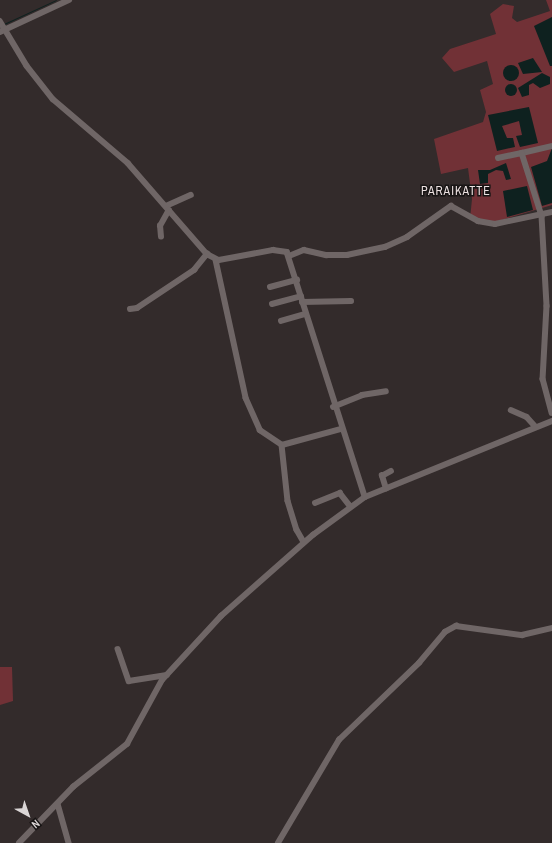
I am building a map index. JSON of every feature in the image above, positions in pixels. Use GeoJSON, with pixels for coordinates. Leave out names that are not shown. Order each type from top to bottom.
{"type":"FeatureCollection","features":[{"type":"Feature","properties":{"kind":"street"},"geometry":{"type":"LineString","coordinates":[[3,31],[69,0]]}},
{"type":"Feature","properties":{"kind":"street"},"geometry":{"type":"LineString","coordinates":[[0,22],[3,31],[53,99],[128,163],[207,254],[216,260],[281,249],[289,256],[297,280],[305,314],[334,407],[365,497]]}},
{"type":"Feature","properties":{"kind":"street"},"geometry":{"type":"LineString","coordinates":[[498,158],[552,146]]}},
{"type":"Feature","properties":{"kind":"street"},"geometry":{"type":"LineString","coordinates":[[522,153],[542,216],[549,306],[543,379],[552,414]]}},
{"type":"Feature","properties":{"kind":"street"},"geometry":{"type":"LineString","coordinates":[[161,237],[160,226],[168,208],[191,195]]}},
{"type":"Feature","properties":{"kind":"street"},"geometry":{"type":"LineString","coordinates":[[289,256],[304,250],[326,255],[347,255],[385,247],[407,237],[451,206],[478,221],[495,224],[542,216],[552,212]]}},
{"type":"Feature","properties":{"kind":"street"},"geometry":{"type":"LineString","coordinates":[[130,309],[137,308],[194,270],[207,254]]}},
{"type":"Feature","properties":{"kind":"street"},"geometry":{"type":"LineString","coordinates":[[216,260],[250,411],[265,435],[282,446],[341,429]]}},
{"type":"Feature","properties":{"kind":"street"},"geometry":{"type":"LineString","coordinates":[[270,287],[297,280]]}},
{"type":"Feature","properties":{"kind":"street"},"geometry":{"type":"LineString","coordinates":[[272,304],[301,296]]}},
{"type":"Feature","properties":{"kind":"street"},"geometry":{"type":"LineString","coordinates":[[302,302],[351,301]]}},
{"type":"Feature","properties":{"kind":"street"},"geometry":{"type":"LineString","coordinates":[[281,322],[305,314]]}},
{"type":"Feature","properties":{"kind":"street"},"geometry":{"type":"LineString","coordinates":[[334,407],[362,395],[386,391]]}},
{"type":"Feature","properties":{"kind":"street"},"geometry":{"type":"LineString","coordinates":[[511,410],[527,417],[536,427]]}},
{"type":"Feature","properties":{"kind":"street"},"geometry":{"type":"LineString","coordinates":[[19,843],[58,804],[127,744],[167,675],[221,616],[304,542],[350,506],[365,497],[552,421]]}},
{"type":"Feature","properties":{"kind":"street"},"geometry":{"type":"LineString","coordinates":[[282,446],[288,501],[295,526],[304,542]]}},
{"type":"Feature","properties":{"kind":"street"},"geometry":{"type":"LineString","coordinates":[[386,489],[382,476],[391,471]]}},
{"type":"Feature","properties":{"kind":"street"},"geometry":{"type":"LineString","coordinates":[[315,503],[340,493],[350,506]]}},
{"type":"Feature","properties":{"kind":"street"},"geometry":{"type":"LineString","coordinates":[[278,843],[339,740],[419,663],[445,632],[456,626],[522,634],[552,628]]}},
{"type":"Feature","properties":{"kind":"street"},"geometry":{"type":"LineString","coordinates":[[118,649],[129,681],[167,675]]}},
{"type":"Feature","properties":{"kind":"street"},"geometry":{"type":"LineString","coordinates":[[58,804],[68,843]]}},
{"type":"Feature","properties":{"kind":"shaded area"},"geometry":{"type":"Polygon","coordinates":[[[546,0],[552,0],[552,205],[488,224],[470,219],[472,199],[468,168],[441,174],[434,139],[483,122],[486,112],[480,90],[493,84],[487,61],[454,72],[442,58],[450,49],[496,34],[490,14],[503,4],[514,6],[512,18],[517,22],[550,11],[546,0]]]}},
{"type":"Feature","properties":{"kind":"shaded area"},"geometry":{"type":"Polygon","coordinates":[[[0,667],[12,667],[13,701],[0,705],[0,667]]]}},
{"type":"Feature","properties":{"kind":"water"},"geometry":{"type":"Polygon","coordinates":[[[552,17],[552,66],[550,66],[534,26],[552,17]]]}},
{"type":"Feature","properties":{"kind":"water"},"geometry":{"type":"Polygon","coordinates":[[[533,58],[542,72],[523,74],[518,63],[533,58]]]}},
{"type":"Feature","properties":{"kind":"water"},"geometry":{"type":"Polygon","coordinates":[[[508,65],[514,65],[519,70],[517,79],[514,81],[508,81],[503,76],[503,70],[508,65]]]}},
{"type":"Feature","properties":{"kind":"water"},"geometry":{"type":"Polygon","coordinates":[[[542,73],[550,77],[550,84],[540,88],[533,83],[529,85],[529,95],[522,97],[518,88],[542,73]]]}},
{"type":"Feature","properties":{"kind":"water"},"geometry":{"type":"Polygon","coordinates":[[[509,84],[513,84],[517,90],[513,96],[509,96],[505,92],[505,88],[509,84]]]}},
{"type":"Feature","properties":{"kind":"water"},"geometry":{"type":"Polygon","coordinates":[[[529,107],[538,143],[520,147],[516,136],[522,135],[519,121],[502,126],[507,138],[513,138],[515,147],[497,151],[488,115],[529,107]]]}},
{"type":"Feature","properties":{"kind":"water"},"geometry":{"type":"Polygon","coordinates":[[[552,148],[552,203],[542,206],[531,167],[547,161],[552,148]]]}},
{"type":"Feature","properties":{"kind":"water"},"geometry":{"type":"Polygon","coordinates":[[[506,163],[511,179],[506,180],[503,171],[496,170],[488,174],[488,183],[480,184],[478,170],[490,170],[506,163]]]}},
{"type":"Feature","properties":{"kind":"water"},"geometry":{"type":"Polygon","coordinates":[[[527,186],[533,210],[507,217],[503,191],[527,186]]]}},
{"type":"Feature","properties":{"kind":"waterway"},"geometry":{"type":"LineString","coordinates":[[4,24],[56,0]]}},
{"type":"Feature","properties":{"kind":"district","name":"PARAIKATTE"},"geometry":{"type":"Point","coordinates":[456,192]}}]}
